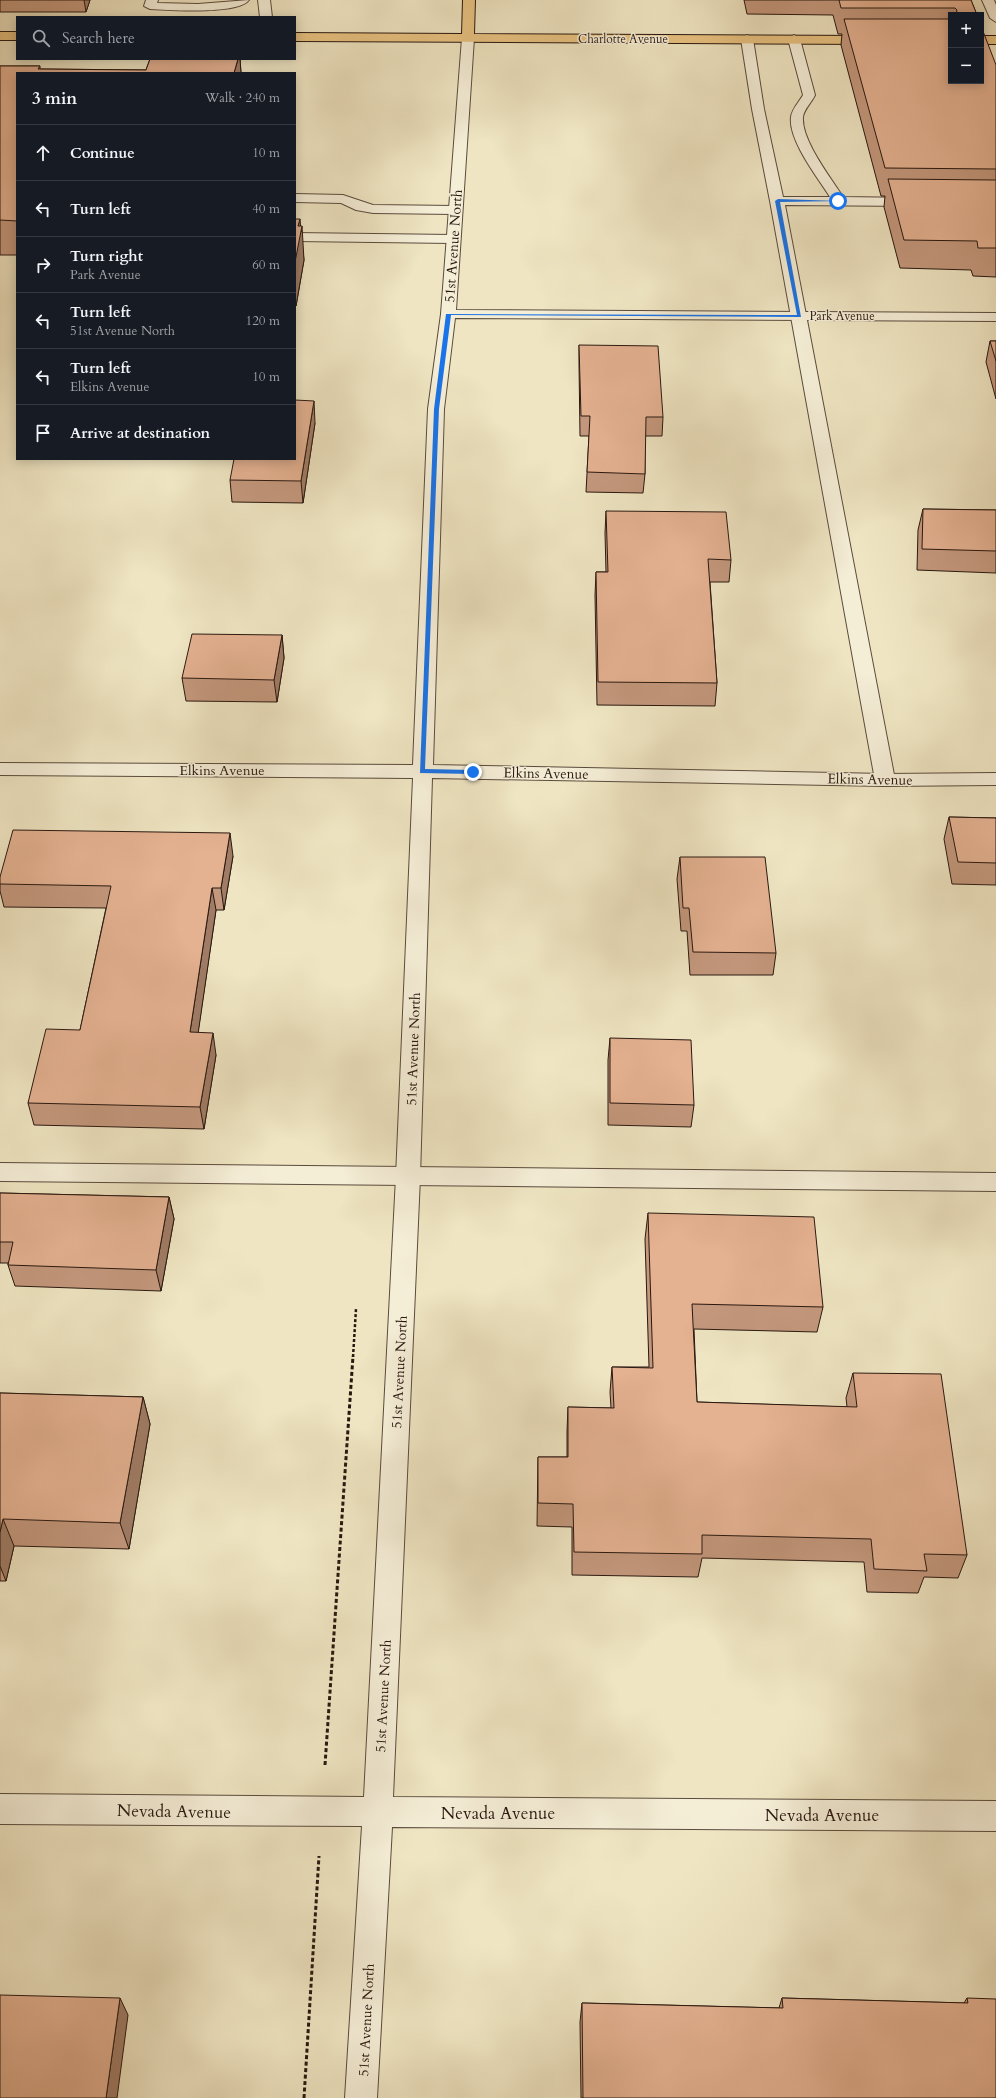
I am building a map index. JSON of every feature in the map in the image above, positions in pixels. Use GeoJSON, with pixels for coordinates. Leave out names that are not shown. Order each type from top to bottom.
{"type":"FeatureCollection","features":[{"type":"Feature","properties":{"kind":"main road","name":"51st Avenue North"},"geometry":{"type":"LineString","coordinates":[[468,38],[469,0]]}},
{"type":"Feature","properties":{"kind":"main road"},"geometry":{"type":"LineString","coordinates":[[0,36],[16,36]]}},
{"type":"Feature","properties":{"kind":"main road","name":"Charlotte Avenue"},"geometry":{"type":"LineString","coordinates":[[296,38],[880,40]]}},
{"type":"Feature","properties":{"kind":"main road"},"geometry":{"type":"LineString","coordinates":[[984,40],[996,40]]}},
{"type":"Feature","properties":{"kind":"street"},"geometry":{"type":"LineString","coordinates":[[152,0],[150,6],[221,3],[232,4],[243,0]]}},
{"type":"Feature","properties":{"kind":"street"},"geometry":{"type":"LineString","coordinates":[[264,0],[266,16]]}},
{"type":"Feature","properties":{"kind":"street"},"geometry":{"type":"LineString","coordinates":[[988,0],[996,18]]}},
{"type":"Feature","properties":{"kind":"street"},"geometry":{"type":"LineString","coordinates":[[217,16],[221,3]]}},
{"type":"Feature","properties":{"kind":"street","name":"51st Avenue North"},"geometry":{"type":"LineString","coordinates":[[361,2098],[378,1812],[408,1177],[436,409],[448,314],[468,38]]}},
{"type":"Feature","properties":{"kind":"street"},"geometry":{"type":"LineString","coordinates":[[748,39],[758,109],[778,201],[885,780]]}},
{"type":"Feature","properties":{"kind":"street"},"geometry":{"type":"LineString","coordinates":[[794,39],[810,95],[797,116],[797,128],[838,201]]}},
{"type":"Feature","properties":{"kind":"street"},"geometry":{"type":"LineString","coordinates":[[296,198],[343,198],[360,208],[373,209],[455,210]]}},
{"type":"Feature","properties":{"kind":"street"},"geometry":{"type":"LineString","coordinates":[[778,201],[925,202]]}},
{"type":"Feature","properties":{"kind":"street"},"geometry":{"type":"LineString","coordinates":[[296,237],[453,239]]}},
{"type":"Feature","properties":{"kind":"street","name":"Park Avenue"},"geometry":{"type":"LineString","coordinates":[[448,314],[996,317]]}},
{"type":"Feature","properties":{"kind":"street","name":"Elkins Avenue"},"geometry":{"type":"LineString","coordinates":[[0,769],[422,771],[885,780],[996,779]]}},
{"type":"Feature","properties":{"kind":"street"},"geometry":{"type":"LineString","coordinates":[[0,1172],[996,1182]]}},
{"type":"Feature","properties":{"kind":"street","name":"Nevada Avenue"},"geometry":{"type":"LineString","coordinates":[[0,1809],[996,1816]]}},
{"type":"Feature","properties":{"kind":"building"},"geometry":{"type":"Polygon","coordinates":[[[839,0],[971,0],[976,12],[957,12],[955,8],[841,8],[839,0]]]}},
{"type":"Feature","properties":{"kind":"building"},"geometry":{"type":"Polygon","coordinates":[[[844,19],[948,19],[948,84],[984,84],[984,34],[996,65],[996,169],[885,168],[844,19]]]}},
{"type":"Feature","properties":{"kind":"building"},"geometry":{"type":"Polygon","coordinates":[[[150,60],[238,60],[234,72],[16,72],[16,221],[0,220],[0,66],[40,66],[38,69],[146,70],[150,60]]]}},
{"type":"Feature","properties":{"kind":"building"},"geometry":{"type":"Polygon","coordinates":[[[888,179],[996,180],[996,248],[978,248],[977,241],[904,240],[888,179]]]}},
{"type":"Feature","properties":{"kind":"building"},"geometry":{"type":"Polygon","coordinates":[[[296,219],[300,219],[298,226],[302,226],[296,257],[296,219]]]}},
{"type":"Feature","properties":{"kind":"building"},"geometry":{"type":"Polygon","coordinates":[[[990,341],[996,341],[996,361],[990,341]]]}},
{"type":"Feature","properties":{"kind":"building"},"geometry":{"type":"Polygon","coordinates":[[[579,345],[658,346],[663,417],[646,417],[645,474],[587,472],[590,416],[581,416],[579,345]]]}},
{"type":"Feature","properties":{"kind":"building"},"geometry":{"type":"Polygon","coordinates":[[[296,400],[314,401],[301,481],[230,480],[234,460],[296,460],[296,400]]]}},
{"type":"Feature","properties":{"kind":"building"},"geometry":{"type":"Polygon","coordinates":[[[923,509],[996,510],[996,551],[922,549],[923,509]]]}},
{"type":"Feature","properties":{"kind":"building"},"geometry":{"type":"Polygon","coordinates":[[[606,511],[726,512],[731,560],[708,559],[717,683],[598,682],[596,572],[608,572],[606,511]]]}},
{"type":"Feature","properties":{"kind":"building"},"geometry":{"type":"Polygon","coordinates":[[[192,634],[282,635],[274,680],[182,678],[192,634]]]}},
{"type":"Feature","properties":{"kind":"building"},"geometry":{"type":"Polygon","coordinates":[[[949,817],[996,818],[996,863],[958,862],[949,817]]]}},
{"type":"Feature","properties":{"kind":"building"},"geometry":{"type":"Polygon","coordinates":[[[13,830],[230,833],[221,888],[212,888],[190,1032],[213,1033],[200,1107],[28,1103],[46,1029],[80,1030],[111,886],[0,884],[0,877],[13,830]]]}},
{"type":"Feature","properties":{"kind":"building"},"geometry":{"type":"Polygon","coordinates":[[[680,857],[765,857],[776,953],[693,952],[689,908],[683,908],[680,857]]]}},
{"type":"Feature","properties":{"kind":"building"},"geometry":{"type":"Polygon","coordinates":[[[610,1038],[691,1040],[694,1105],[610,1103],[610,1038]]]}},
{"type":"Feature","properties":{"kind":"building"},"geometry":{"type":"Polygon","coordinates":[[[0,1193],[169,1197],[156,1270],[8,1265],[13,1242],[0,1242],[0,1193]]]}},
{"type":"Feature","properties":{"kind":"building"},"geometry":{"type":"Polygon","coordinates":[[[648,1213],[814,1217],[823,1307],[692,1304],[697,1402],[857,1407],[853,1373],[941,1374],[967,1555],[924,1554],[927,1571],[874,1569],[871,1539],[702,1535],[702,1554],[574,1552],[573,1504],[538,1503],[538,1457],[568,1457],[568,1407],[614,1408],[612,1367],[653,1368],[648,1213]]]}},
{"type":"Feature","properties":{"kind":"building"},"geometry":{"type":"Polygon","coordinates":[[[0,1393],[143,1397],[120,1523],[3,1519],[0,1532],[0,1393]]]}},
{"type":"Feature","properties":{"kind":"building"},"geometry":{"type":"Polygon","coordinates":[[[0,1995],[120,1998],[106,2098],[0,2098],[0,1995]]]}},
{"type":"Feature","properties":{"kind":"building"},"geometry":{"type":"Polygon","coordinates":[[[782,1998],[968,2003],[967,1998],[996,1999],[996,2098],[583,2098],[582,2003],[783,2008],[782,1998]]]}},
{"type":"Feature","properties":{"kind":"route"},"geometry":{"type":"LineString","coordinates":[[473,772],[422,771],[436,409],[448,314],[799,316],[778,201],[838,201]]}}]}
